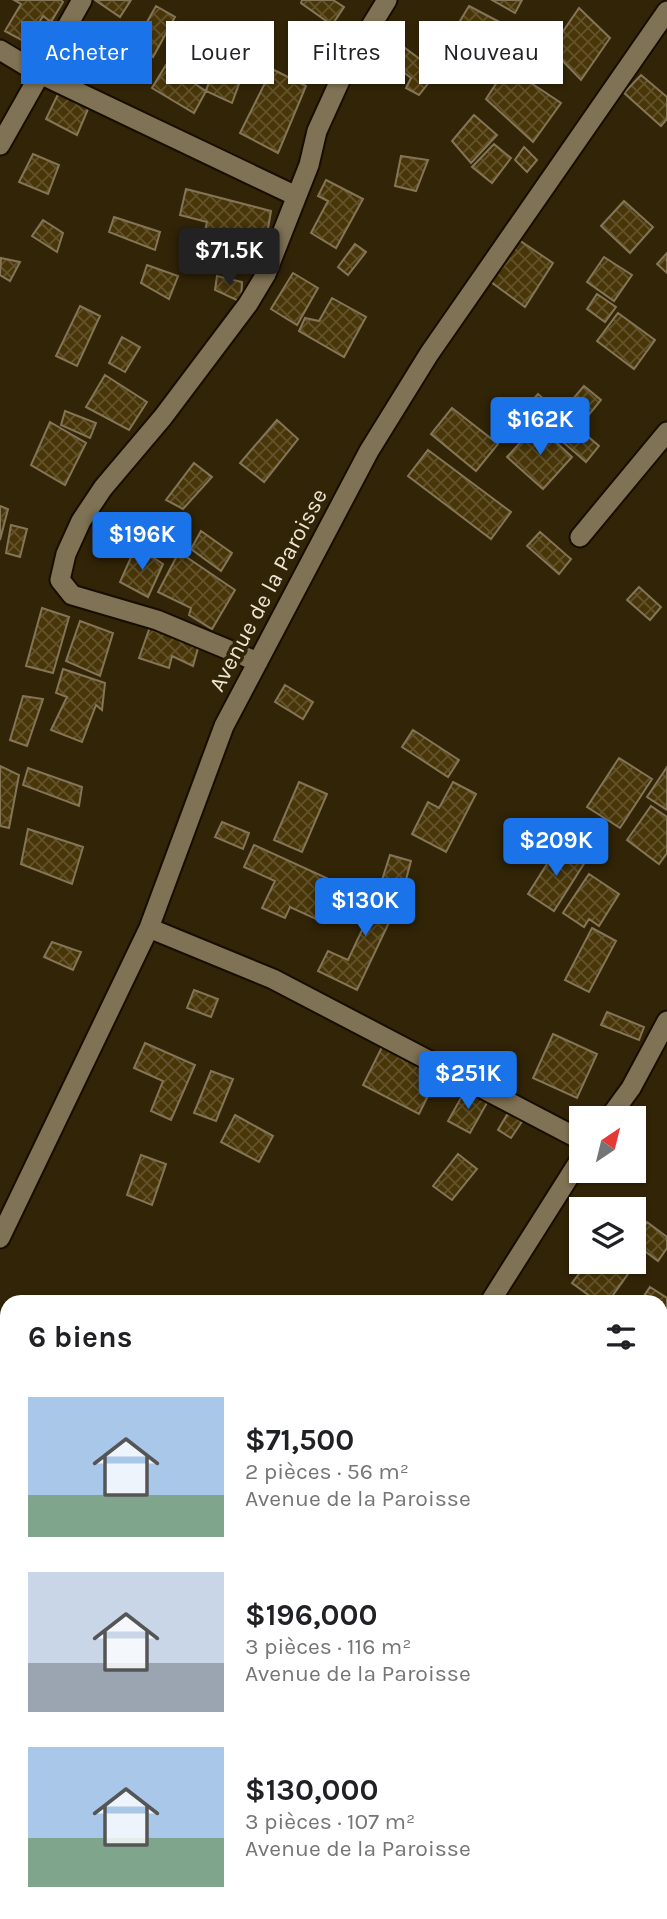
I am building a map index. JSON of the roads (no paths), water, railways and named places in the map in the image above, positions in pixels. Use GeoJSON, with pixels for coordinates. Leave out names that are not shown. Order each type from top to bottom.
{"type":"FeatureCollection","features":[{"type":"Feature","properties":{"kind":"street"},"geometry":{"type":"LineString","coordinates":[[70,21],[82,0]]}},
{"type":"Feature","properties":{"kind":"street"},"geometry":{"type":"LineString","coordinates":[[258,662],[178,627],[72,595],[60,580],[66,554],[81,521],[103,488],[136,452],[248,304],[266,274],[294,195],[309,165],[317,131],[347,65],[387,0]]}},
{"type":"Feature","properties":{"kind":"street","name":"Avenue de la Paroisse"},"geometry":{"type":"LineString","coordinates":[[0,1238],[149,928],[224,726],[369,451],[429,354],[667,11]]}},
{"type":"Feature","properties":{"kind":"street"},"geometry":{"type":"LineString","coordinates":[[0,50],[21,63]]}},
{"type":"Feature","properties":{"kind":"street"},"geometry":{"type":"LineString","coordinates":[[0,145],[34,84]]}},
{"type":"Feature","properties":{"kind":"street"},"geometry":{"type":"LineString","coordinates":[[61,84],[294,195]]}},
{"type":"Feature","properties":{"kind":"street"},"geometry":{"type":"LineString","coordinates":[[580,537],[667,432]]}},
{"type":"Feature","properties":{"kind":"street"},"geometry":{"type":"LineString","coordinates":[[149,928],[273,979],[569,1134]]}},
{"type":"Feature","properties":{"kind":"street"},"geometry":{"type":"LineString","coordinates":[[618,1106],[631,1088],[667,1021]]}},
{"type":"Feature","properties":{"kind":"street"},"geometry":{"type":"LineString","coordinates":[[494,1295],[569,1177]]}}]}
